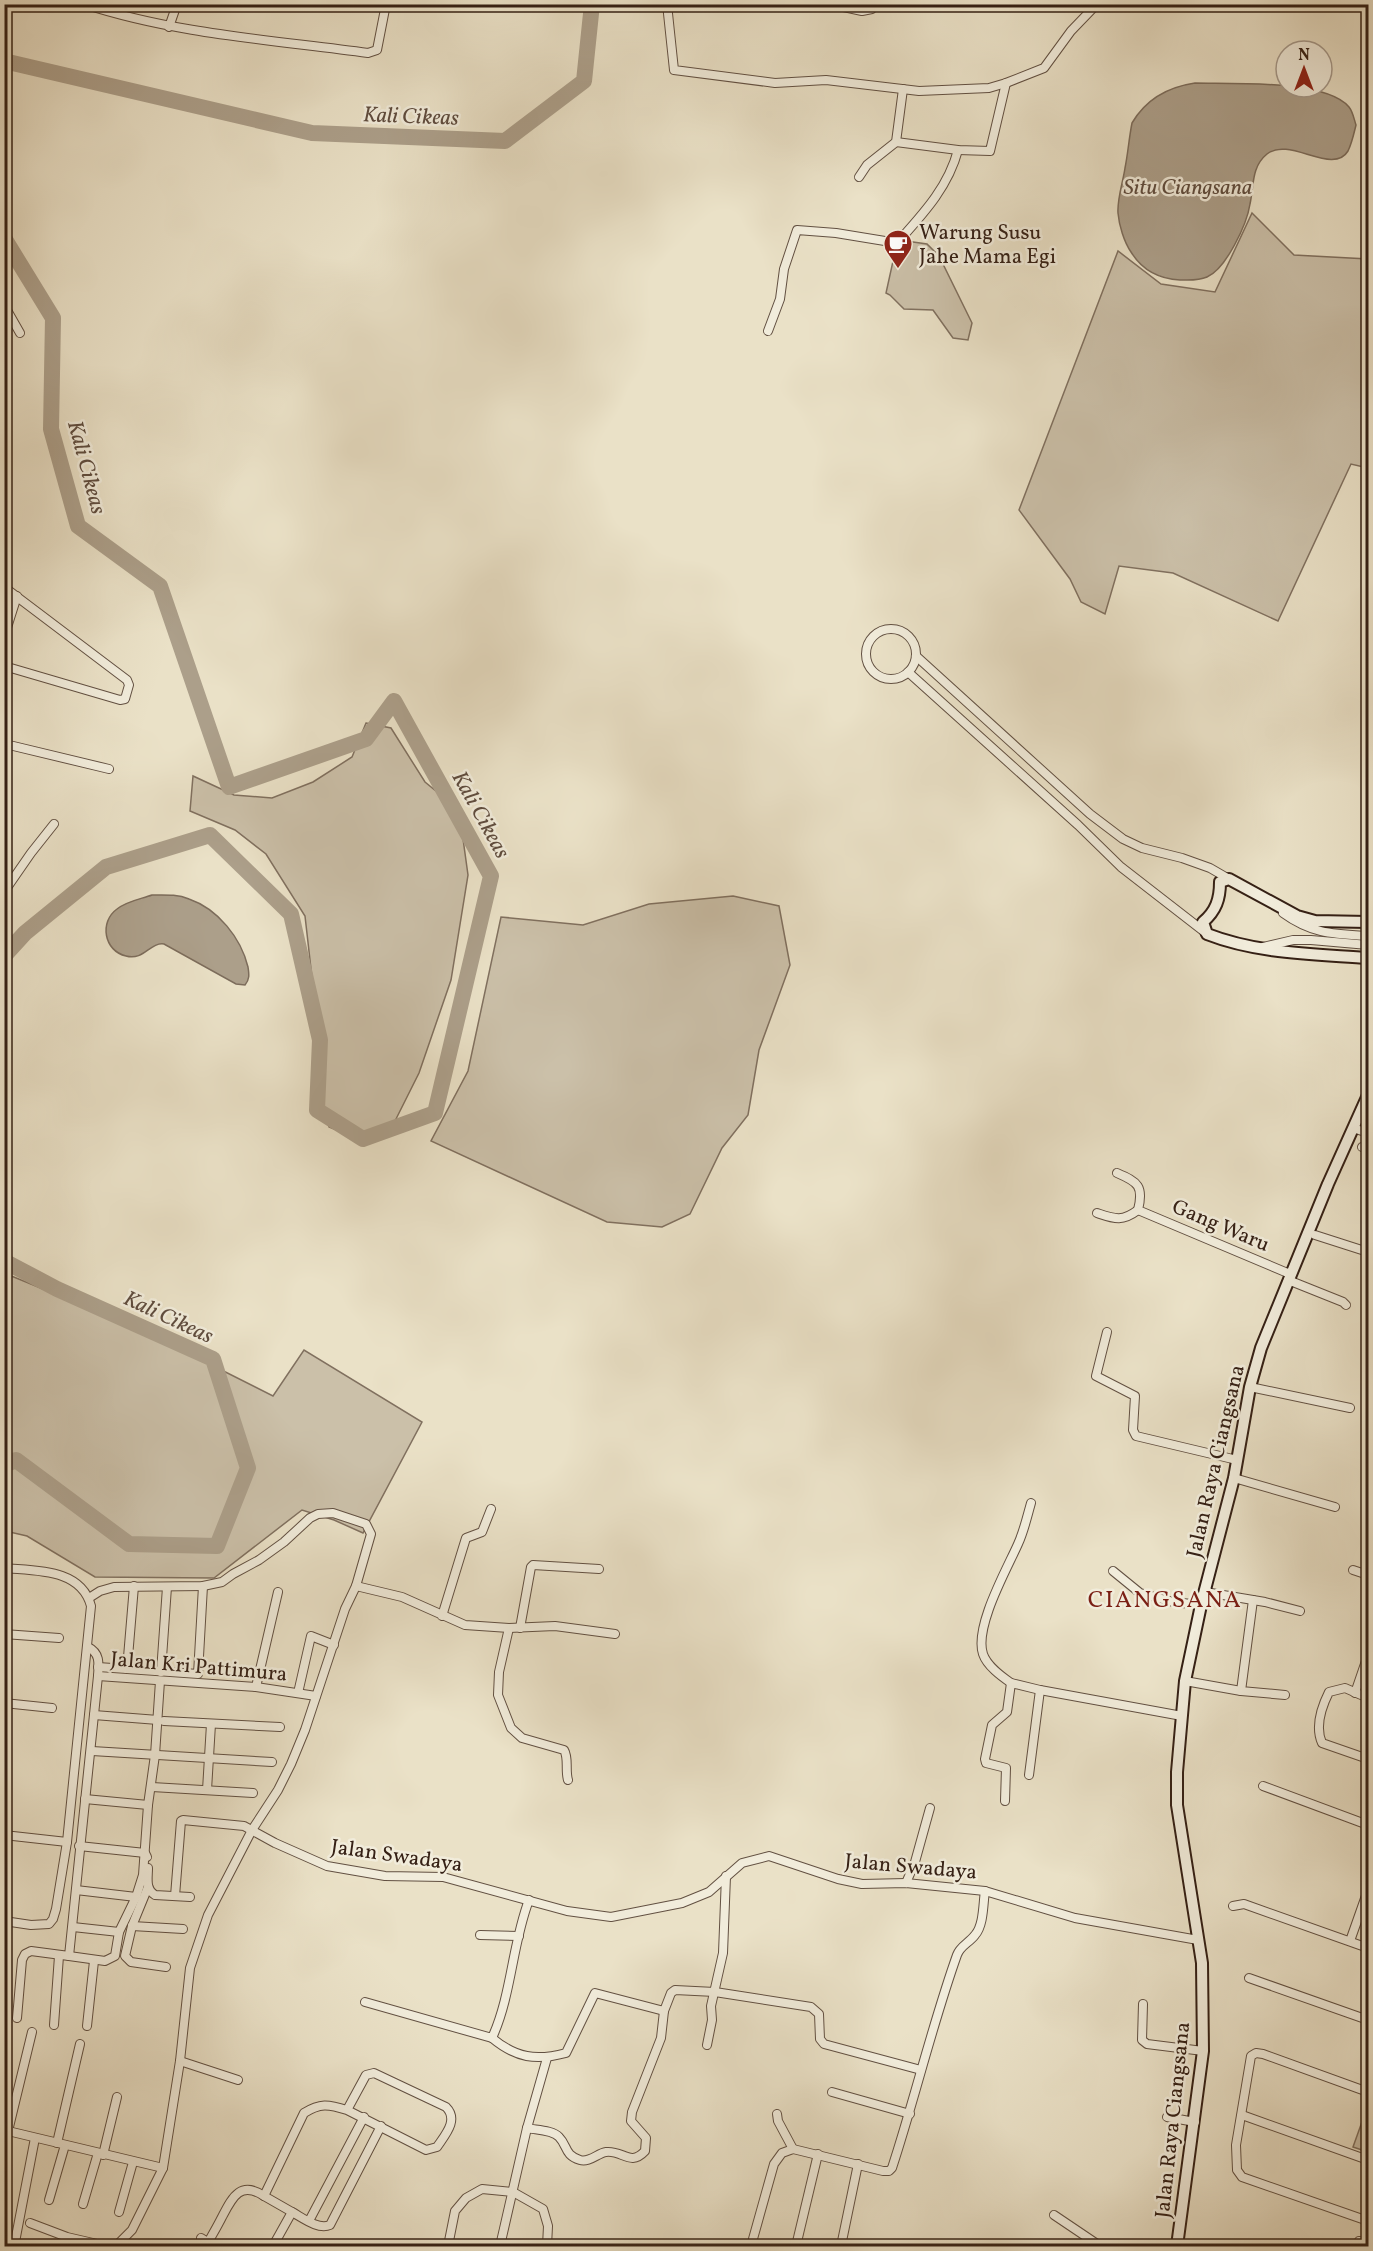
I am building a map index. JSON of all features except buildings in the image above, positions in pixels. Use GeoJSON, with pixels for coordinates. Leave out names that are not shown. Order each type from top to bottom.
{"type":"FeatureCollection","features":[{"type":"Feature","properties":{"kind":"main road"},"geometry":{"type":"LineString","coordinates":[[1368,922],[1315,921],[1297,916],[1250,890],[1225,880],[1212,914],[1203,922],[1207,934],[1228,943],[1255,948],[1368,958]]}},
{"type":"Feature","properties":{"kind":"main road","name":"Jalan Raya Ciangsana"},"geometry":{"type":"LineString","coordinates":[[1177,2247],[1203,2052],[1202,1963],[1178,1805],[1177,1772],[1185,1681],[1201,1605],[1234,1478],[1250,1387],[1260,1348],[1368,1095]]}},
{"type":"Feature","properties":{"kind":"street"},"geometry":{"type":"LineString","coordinates":[[84,4],[112,14],[169,27],[372,53],[377,51],[384,5]]}},
{"type":"Feature","properties":{"kind":"street"},"geometry":{"type":"LineString","coordinates":[[169,27],[177,4]]}},
{"type":"Feature","properties":{"kind":"street"},"geometry":{"type":"LineString","coordinates":[[667,4],[674,70],[765,82],[826,80],[919,91],[989,87],[1044,68],[1071,31],[1097,4]]}},
{"type":"Feature","properties":{"kind":"street"},"geometry":{"type":"LineString","coordinates":[[830,4],[862,10],[872,9],[874,4]]}},
{"type":"Feature","properties":{"kind":"street"},"geometry":{"type":"LineString","coordinates":[[896,142],[958,150],[990,151],[1006,83]]}},
{"type":"Feature","properties":{"kind":"street"},"geometry":{"type":"LineString","coordinates":[[860,177],[867,165],[896,142],[903,89]]}},
{"type":"Feature","properties":{"kind":"street"},"geometry":{"type":"LineString","coordinates":[[768,331],[780,299],[784,269],[797,230],[836,233],[897,243],[929,207],[946,181],[958,150]]}},
{"type":"Feature","properties":{"kind":"street"},"geometry":{"type":"LineString","coordinates":[[4,305],[20,333]]}},
{"type":"Feature","properties":{"kind":"street"},"geometry":{"type":"LineString","coordinates":[[4,587],[127,680],[129,685],[125,699],[120,700],[4,666]]}},
{"type":"Feature","properties":{"kind":"street"},"geometry":{"type":"LineString","coordinates":[[4,637],[16,596]]}},
{"type":"Feature","properties":{"kind":"street"},"geometry":{"type":"LineString","coordinates":[[889,628],[900,630],[909,636],[915,645],[916,656],[908,672],[891,679],[873,672],[865,655],[871,638],[878,632],[889,628]]}},
{"type":"Feature","properties":{"kind":"street"},"geometry":{"type":"LineString","coordinates":[[916,656],[1090,814],[1123,839],[1142,848],[1210,868],[1225,880]]}},
{"type":"Feature","properties":{"kind":"street"},"geometry":{"type":"LineString","coordinates":[[908,672],[1078,825],[1121,867],[1207,934]]}},
{"type":"Feature","properties":{"kind":"street"},"geometry":{"type":"LineString","coordinates":[[5,744],[109,769]]}},
{"type":"Feature","properties":{"kind":"street"},"geometry":{"type":"LineString","coordinates":[[4,892],[54,824]]}},
{"type":"Feature","properties":{"kind":"street"},"geometry":{"type":"LineString","coordinates":[[1250,890],[1299,925],[1314,931],[1368,936]]}},
{"type":"Feature","properties":{"kind":"street"},"geometry":{"type":"LineString","coordinates":[[1189,920],[1203,922]]}},
{"type":"Feature","properties":{"kind":"street"},"geometry":{"type":"LineString","coordinates":[[1255,948],[1293,940],[1368,945]]}},
{"type":"Feature","properties":{"kind":"street"},"geometry":{"type":"LineString","coordinates":[[1353,1128],[1368,1133]]}},
{"type":"Feature","properties":{"kind":"street","name":"Gang Waru"},"geometry":{"type":"LineString","coordinates":[[1097,1213],[1121,1219],[1138,1210],[1141,1198],[1140,1188],[1135,1180],[1117,1173]]}},
{"type":"Feature","properties":{"kind":"street","name":"Gang Waru"},"geometry":{"type":"LineString","coordinates":[[1138,1210],[1346,1305]]}},
{"type":"Feature","properties":{"kind":"street"},"geometry":{"type":"LineString","coordinates":[[1315,1235],[1368,1252]]}},
{"type":"Feature","properties":{"kind":"street"},"geometry":{"type":"LineString","coordinates":[[1107,1332],[1096,1376],[1135,1396],[1133,1430],[1136,1436],[1237,1460]]}},
{"type":"Feature","properties":{"kind":"street"},"geometry":{"type":"LineString","coordinates":[[1250,1387],[1350,1408]]}},
{"type":"Feature","properties":{"kind":"street"},"geometry":{"type":"LineString","coordinates":[[1234,1478],[1335,1507]]}},
{"type":"Feature","properties":{"kind":"street"},"geometry":{"type":"LineString","coordinates":[[1031,1503],[1019,1541],[992,1599],[983,1627],[982,1653],[997,1674],[1011,1683],[1182,1716]]}},
{"type":"Feature","properties":{"kind":"street"},"geometry":{"type":"LineString","coordinates":[[442,1616],[466,1538],[482,1532],[491,1509]]}},
{"type":"Feature","properties":{"kind":"street"},"geometry":{"type":"LineString","coordinates":[[89,1598],[100,1591],[114,1587],[203,1586],[222,1582],[284,1542],[310,1518],[324,1513],[366,1524],[370,1530],[371,1539],[356,1586],[345,1609],[306,1730],[278,1790],[252,1830],[208,1915],[190,1968],[180,2061],[163,2168],[132,2230],[116,2247]]}},
{"type":"Feature","properties":{"kind":"street"},"geometry":{"type":"LineString","coordinates":[[520,1628],[533,1565],[599,1569]]}},
{"type":"Feature","properties":{"kind":"street"},"geometry":{"type":"LineString","coordinates":[[4,1568],[56,1573],[77,1583],[89,1598],[91,1606],[67,1842],[53,1919],[49,1924],[41,1925],[4,1921]]}},
{"type":"Feature","properties":{"kind":"street"},"geometry":{"type":"LineString","coordinates":[[1353,1570],[1368,1575]]}},
{"type":"Feature","properties":{"kind":"street"},"geometry":{"type":"LineString","coordinates":[[1113,1571],[1140,1593],[1173,1602],[1201,1605]]}},
{"type":"Feature","properties":{"kind":"street"},"geometry":{"type":"LineString","coordinates":[[127,1669],[134,1586]]}},
{"type":"Feature","properties":{"kind":"street"},"geometry":{"type":"LineString","coordinates":[[98,1671],[127,1669],[160,1676],[198,1674],[203,1586]]}},
{"type":"Feature","properties":{"kind":"street"},"geometry":{"type":"LineString","coordinates":[[356,1586],[402,1597],[465,1625],[509,1628],[555,1626],[615,1634]]}},
{"type":"Feature","properties":{"kind":"street"},"geometry":{"type":"LineString","coordinates":[[17,2018],[23,1956],[31,1952],[105,1961],[116,1956],[118,1932],[136,1897],[143,1875],[148,1805],[161,1721],[160,1676],[167,1587]]}},
{"type":"Feature","properties":{"kind":"street"},"geometry":{"type":"LineString","coordinates":[[256,1687],[278,1592]]}},
{"type":"Feature","properties":{"kind":"street"},"geometry":{"type":"LineString","coordinates":[[1205,1592],[1300,1611]]}},
{"type":"Feature","properties":{"kind":"street"},"geometry":{"type":"LineString","coordinates":[[1241,1691],[1253,1600]]}},
{"type":"Feature","properties":{"kind":"street"},"geometry":{"type":"LineString","coordinates":[[509,1628],[499,1672],[498,1695],[510,1728],[522,1738],[564,1750],[567,1754],[565,1771],[568,1780]]}},
{"type":"Feature","properties":{"kind":"street"},"geometry":{"type":"LineString","coordinates":[[4,1634],[59,1638]]}},
{"type":"Feature","properties":{"kind":"street","name":"Jalan Kri Pattimura"},"geometry":{"type":"LineString","coordinates":[[298,1693],[311,1636],[334,1646]]}},
{"type":"Feature","properties":{"kind":"street"},"geometry":{"type":"LineString","coordinates":[[69,1956],[79,1846],[92,1751],[98,1671],[98,1657],[94,1650],[88,1647]]}},
{"type":"Feature","properties":{"kind":"street"},"geometry":{"type":"LineString","coordinates":[[1355,1693],[1368,1655]]}},
{"type":"Feature","properties":{"kind":"street","name":"Jalan Kri Pattimura"},"geometry":{"type":"LineString","coordinates":[[98,1671],[256,1687],[316,1696]]}},
{"type":"Feature","properties":{"kind":"street"},"geometry":{"type":"LineString","coordinates":[[1185,1681],[1241,1691],[1285,1695]]}},
{"type":"Feature","properties":{"kind":"street"},"geometry":{"type":"LineString","coordinates":[[1005,1801],[1006,1768],[986,1763],[985,1759],[992,1725],[1007,1712],[1011,1683]]}},
{"type":"Feature","properties":{"kind":"street"},"geometry":{"type":"LineString","coordinates":[[1368,1698],[1345,1688],[1329,1692],[1321,1712],[1320,1737],[1322,1743],[1368,1759]]}},
{"type":"Feature","properties":{"kind":"street"},"geometry":{"type":"LineString","coordinates":[[1029,1775],[1040,1690]]}},
{"type":"Feature","properties":{"kind":"street"},"geometry":{"type":"LineString","coordinates":[[4,1703],[52,1708]]}},
{"type":"Feature","properties":{"kind":"street"},"geometry":{"type":"LineString","coordinates":[[94,1715],[280,1727]]}},
{"type":"Feature","properties":{"kind":"street"},"geometry":{"type":"LineString","coordinates":[[207,1790],[212,1724]]}},
{"type":"Feature","properties":{"kind":"street"},"geometry":{"type":"LineString","coordinates":[[92,1751],[272,1762]]}},
{"type":"Feature","properties":{"kind":"street"},"geometry":{"type":"LineString","coordinates":[[1263,1786],[1368,1825]]}},
{"type":"Feature","properties":{"kind":"street"},"geometry":{"type":"LineString","coordinates":[[152,1787],[253,1793]]}},
{"type":"Feature","properties":{"kind":"street"},"geometry":{"type":"LineString","coordinates":[[85,1799],[148,1805]]}},
{"type":"Feature","properties":{"kind":"street"},"geometry":{"type":"LineString","coordinates":[[906,1882],[915,1862],[930,1808]]}},
{"type":"Feature","properties":{"kind":"street","name":"Jalan Swadaya"},"geometry":{"type":"LineString","coordinates":[[175,1896],[181,1821],[183,1820],[244,1826],[275,1843],[327,1866],[385,1876],[443,1877],[567,1911],[611,1917],[682,1903],[709,1892],[742,1863],[769,1856],[838,1879],[862,1884],[906,1882],[985,1890],[1075,1918],[1198,1940]]}},
{"type":"Feature","properties":{"kind":"street"},"geometry":{"type":"LineString","coordinates":[[4,1835],[67,1842]]}},
{"type":"Feature","properties":{"kind":"street"},"geometry":{"type":"LineString","coordinates":[[79,1846],[145,1853]]}},
{"type":"Feature","properties":{"kind":"street"},"geometry":{"type":"LineString","coordinates":[[145,1853],[148,1859],[148,1887],[132,1926],[125,1953],[126,1959],[131,1962],[166,1966]]}},
{"type":"Feature","properties":{"kind":"street"},"geometry":{"type":"LineString","coordinates":[[707,2045],[714,1992],[723,1953],[726,1876]]}},
{"type":"Feature","properties":{"kind":"street"},"geometry":{"type":"LineString","coordinates":[[148,1887],[155,1895],[190,1897]]}},
{"type":"Feature","properties":{"kind":"street"},"geometry":{"type":"LineString","coordinates":[[76,1890],[136,1897]]}},
{"type":"Feature","properties":{"kind":"street"},"geometry":{"type":"LineString","coordinates":[[751,2247],[774,2164],[782,2153],[793,2149],[883,2171],[889,2171],[892,2168],[958,1952],[976,1935],[979,1928],[985,1890]]}},
{"type":"Feature","properties":{"kind":"street"},"geometry":{"type":"LineString","coordinates":[[1350,1941],[1368,1890]]}},
{"type":"Feature","properties":{"kind":"street"},"geometry":{"type":"LineString","coordinates":[[492,2038],[508,1991],[522,1917],[529,1900]]}},
{"type":"Feature","properties":{"kind":"street"},"geometry":{"type":"LineString","coordinates":[[1233,1906],[1244,1904],[1368,1948]]}},
{"type":"Feature","properties":{"kind":"street"},"geometry":{"type":"LineString","coordinates":[[132,1926],[183,1929]]}},
{"type":"Feature","properties":{"kind":"street"},"geometry":{"type":"LineString","coordinates":[[73,1927],[118,1932]]}},
{"type":"Feature","properties":{"kind":"street"},"geometry":{"type":"LineString","coordinates":[[480,1935],[519,1936]]}},
{"type":"Feature","properties":{"kind":"street"},"geometry":{"type":"LineString","coordinates":[[54,2025],[59,1956]]}},
{"type":"Feature","properties":{"kind":"street"},"geometry":{"type":"LineString","coordinates":[[87,2026],[94,1961]]}},
{"type":"Feature","properties":{"kind":"street"},"geometry":{"type":"LineString","coordinates":[[1249,1978],[1368,2020]]}},
{"type":"Feature","properties":{"kind":"street"},"geometry":{"type":"LineString","coordinates":[[527,2128],[555,2134],[567,2153],[579,2160],[585,2161],[604,2152],[612,2152],[633,2159],[639,2158],[645,2151],[645,2138],[631,2121],[632,2112],[661,2038],[664,2011],[671,1993],[675,1990],[714,1992],[811,2007],[819,2014],[820,2039],[824,2044],[921,2070]]}},
{"type":"Feature","properties":{"kind":"street"},"geometry":{"type":"LineString","coordinates":[[365,2002],[492,2038],[516,2054],[547,2058],[566,2053],[595,1993],[664,2011]]}},
{"type":"Feature","properties":{"kind":"street"},"geometry":{"type":"LineString","coordinates":[[1143,2004],[1142,2040],[1147,2044],[1203,2052]]}},
{"type":"Feature","properties":{"kind":"street"},"geometry":{"type":"LineString","coordinates":[[32,2032],[6,2131],[163,2168]]}},
{"type":"Feature","properties":{"kind":"street"},"geometry":{"type":"LineString","coordinates":[[49,2200],[80,2044]]}},
{"type":"Feature","properties":{"kind":"street"},"geometry":{"type":"LineString","coordinates":[[1368,2091],[1263,2054],[1251,2056],[1236,2154],[1237,2170],[1242,2177],[1368,2221]]}},
{"type":"Feature","properties":{"kind":"street"},"geometry":{"type":"LineString","coordinates":[[500,2247],[527,2128],[547,2058]]}},
{"type":"Feature","properties":{"kind":"street"},"geometry":{"type":"LineString","coordinates":[[180,2061],[238,2080]]}},
{"type":"Feature","properties":{"kind":"street"},"geometry":{"type":"LineString","coordinates":[[264,2196],[304,2113],[316,2106],[334,2106],[347,2110],[422,2149],[430,2150],[437,2147],[452,2124],[452,2114],[446,2107],[374,2073],[366,2075],[347,2110]]}},
{"type":"Feature","properties":{"kind":"street"},"geometry":{"type":"LineString","coordinates":[[832,2092],[910,2114]]}},
{"type":"Feature","properties":{"kind":"street"},"geometry":{"type":"LineString","coordinates":[[83,2204],[117,2097]]}},
{"type":"Feature","properties":{"kind":"street"},"geometry":{"type":"LineString","coordinates":[[777,2114],[778,2121],[793,2149]]}},
{"type":"Feature","properties":{"kind":"street"},"geometry":{"type":"LineString","coordinates":[[1242,2115],[1368,2160]]}},
{"type":"Feature","properties":{"kind":"street"},"geometry":{"type":"LineString","coordinates":[[309,2221],[364,2117]]}},
{"type":"Feature","properties":{"kind":"street"},"geometry":{"type":"LineString","coordinates":[[1167,2117],[1195,2122]]}},
{"type":"Feature","properties":{"kind":"street"},"geometry":{"type":"LineString","coordinates":[[207,2244],[232,2198],[239,2192],[250,2189],[322,2227],[330,2225],[381,2126]]}},
{"type":"Feature","properties":{"kind":"street"},"geometry":{"type":"LineString","coordinates":[[15,2242],[35,2138]]}},
{"type":"Feature","properties":{"kind":"street"},"geometry":{"type":"LineString","coordinates":[[796,2247],[818,2154]]}},
{"type":"Feature","properties":{"kind":"street"},"geometry":{"type":"LineString","coordinates":[[118,2212],[133,2162]]}},
{"type":"Feature","properties":{"kind":"street"},"geometry":{"type":"LineString","coordinates":[[842,2247],[858,2164]]}},
{"type":"Feature","properties":{"kind":"street"},"geometry":{"type":"LineString","coordinates":[[448,2247],[455,2211],[466,2198],[482,2189],[513,2192],[543,2209],[548,2226],[547,2247]]}},
{"type":"Feature","properties":{"kind":"street"},"geometry":{"type":"LineString","coordinates":[[273,2247],[292,2212]]}},
{"type":"Feature","properties":{"kind":"street"},"geometry":{"type":"LineString","coordinates":[[1054,2215],[1100,2247]]}},
{"type":"Feature","properties":{"kind":"street"},"geometry":{"type":"LineString","coordinates":[[30,2223],[67,2237],[106,2247]]}},
{"type":"Feature","properties":{"kind":"street"},"geometry":{"type":"LineString","coordinates":[[1359,2241],[1368,2242]]}},
{"type":"Feature","properties":{"kind":"shaded area"},"geometry":{"type":"Polygon","coordinates":[[[1252,213],[1294,255],[1368,259],[1368,468],[1351,464],[1278,621],[1173,573],[1119,566],[1105,614],[1081,602],[1070,579],[1019,510],[1118,251],[1161,284],[1215,292],[1252,213]]]}},
{"type":"Feature","properties":{"kind":"shaded area"},"geometry":{"type":"Polygon","coordinates":[[[906,241],[927,244],[939,256],[972,323],[968,340],[953,338],[933,310],[904,309],[886,293],[897,243],[906,241]]]}},
{"type":"Feature","properties":{"kind":"shaded area"},"geometry":{"type":"Polygon","coordinates":[[[366,723],[391,728],[425,782],[459,810],[468,875],[451,980],[419,1073],[394,1123],[351,1136],[329,1127],[319,1095],[316,1013],[305,916],[266,854],[235,830],[190,811],[193,776],[234,795],[272,798],[313,782],[352,757],[366,723]]]}},
{"type":"Feature","properties":{"kind":"shaded area"},"geometry":{"type":"Polygon","coordinates":[[[733,896],[779,906],[790,965],[759,1050],[748,1115],[722,1148],[690,1214],[662,1227],[607,1222],[431,1141],[468,1071],[501,917],[583,925],[649,904],[733,896]]]}},
{"type":"Feature","properties":{"kind":"shaded area"},"geometry":{"type":"Polygon","coordinates":[[[4,1273],[136,1327],[273,1396],[304,1350],[422,1422],[363,1533],[334,1520],[302,1510],[214,1578],[95,1577],[27,1536],[5,1531],[4,1273]]]}},
{"type":"Feature","properties":{"kind":"shaded area"},"geometry":{"type":"Polygon","coordinates":[[[1368,2105],[1368,2152],[1353,2147],[1368,2105]]]}},
{"type":"Feature","properties":{"kind":"water","name":"Situ Ciangsana"},"geometry":{"type":"Polygon","coordinates":[[[1195,83],[1274,85],[1274,99],[1334,99],[1334,97],[1349,107],[1356,125],[1348,151],[1341,158],[1322,158],[1287,149],[1267,154],[1258,165],[1248,213],[1235,245],[1214,272],[1197,280],[1165,278],[1146,269],[1128,248],[1119,218],[1119,196],[1132,123],[1151,101],[1176,88],[1195,83]]]}},
{"type":"Feature","properties":{"kind":"water"},"geometry":{"type":"Polygon","coordinates":[[[152,895],[184,897],[200,904],[219,917],[234,935],[245,956],[249,974],[245,985],[236,984],[164,944],[159,944],[132,957],[119,953],[113,948],[106,936],[106,928],[111,915],[125,904],[152,895]]]}},
{"type":"Feature","properties":{"kind":"waterway","name":"Kali Cikeas"},"geometry":{"type":"LineString","coordinates":[[4,61],[312,133],[505,141],[584,81],[592,4]]}},
{"type":"Feature","properties":{"kind":"waterway","name":"Kali Cikeas"},"geometry":{"type":"LineString","coordinates":[[4,238],[53,318],[51,429],[78,526],[160,586],[229,787],[366,739],[394,701],[491,876],[435,1113],[363,1139],[317,1110],[320,1040],[291,914],[210,835],[106,867],[25,933],[4,956]]}},
{"type":"Feature","properties":{"kind":"waterway","name":"Kali Cikeas"},"geometry":{"type":"LineString","coordinates":[[4,1261],[57,1289],[213,1359],[248,1468],[217,1546],[129,1544],[16,1460],[4,1465]]}},
{"type":"Feature","properties":{"kind":"place","name":"Warung Susu Jahe Mama Egi"},"geometry":{"type":"Point","coordinates":[898,270]}},
{"type":"Feature","properties":{"kind":"district","name":"CIANGSANA"},"geometry":{"type":"Point","coordinates":[1165,1599]}}]}
